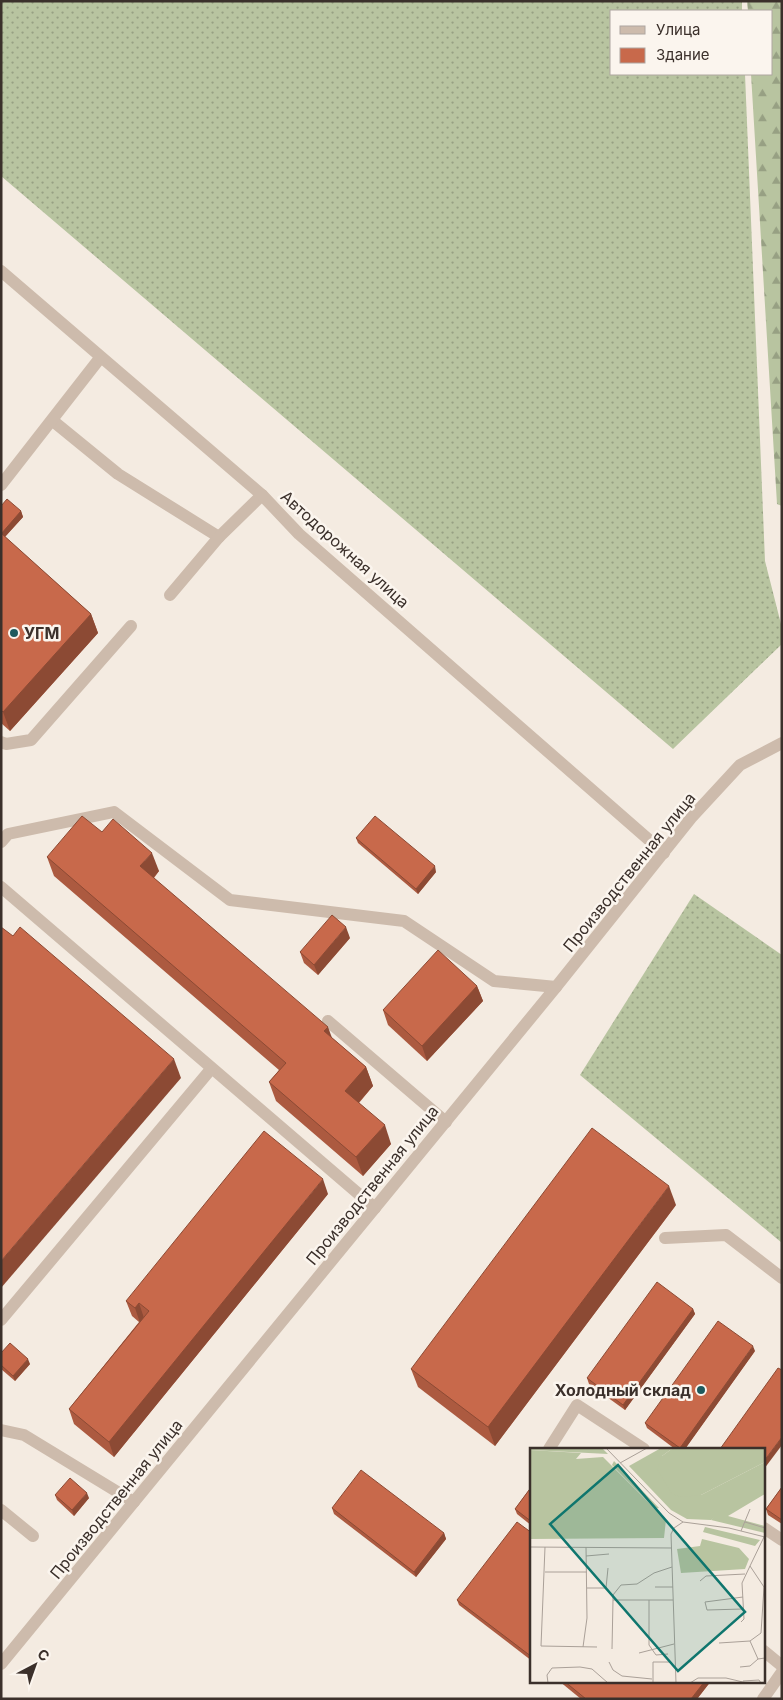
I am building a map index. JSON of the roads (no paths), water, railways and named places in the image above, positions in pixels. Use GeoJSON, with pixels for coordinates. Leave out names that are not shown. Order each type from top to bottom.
{"type":"FeatureCollection","features":[{"type":"Feature","properties":{"kind":"street","name":"Автодорожная улица"},"geometry":{"type":"LineString","coordinates":[[1,272],[262,495],[299,534],[664,853]]}},
{"type":"Feature","properties":{"kind":"street"},"geometry":{"type":"LineString","coordinates":[[1,485],[53,421],[100,358]]}},
{"type":"Feature","properties":{"kind":"street"},"geometry":{"type":"LineString","coordinates":[[53,421],[118,474],[219,536]]}},
{"type":"Feature","properties":{"kind":"street"},"geometry":{"type":"LineString","coordinates":[[170,595],[219,536],[262,495]]}},
{"type":"Feature","properties":{"kind":"street"},"geometry":{"type":"LineString","coordinates":[[1,742],[6,744],[31,740],[130,626]]}},
{"type":"Feature","properties":{"kind":"street","name":"Производственная улица"},"geometry":{"type":"LineString","coordinates":[[1,1664],[446,1122],[691,818],[740,765],[782,743]]}},
{"type":"Feature","properties":{"kind":"street"},"geometry":{"type":"LineString","coordinates":[[1,842],[8,834],[114,812],[230,900],[404,921],[494,981],[556,987]]}},
{"type":"Feature","properties":{"kind":"street"},"geometry":{"type":"LineString","coordinates":[[1,887],[375,1208]]}},
{"type":"Feature","properties":{"kind":"street"},"geometry":{"type":"LineString","coordinates":[[328,1021],[446,1122]]}},
{"type":"Feature","properties":{"kind":"street"},"geometry":{"type":"LineString","coordinates":[[1,1320],[212,1069]]}},
{"type":"Feature","properties":{"kind":"street"},"geometry":{"type":"LineString","coordinates":[[665,1238],[726,1235],[782,1278]]}},
{"type":"Feature","properties":{"kind":"street"},"geometry":{"type":"LineString","coordinates":[[550,1448],[577,1404],[643,1448]]}},
{"type":"Feature","properties":{"kind":"street"},"geometry":{"type":"LineString","coordinates":[[1,1430],[24,1435],[134,1502]]}},
{"type":"Feature","properties":{"kind":"street"},"geometry":{"type":"LineString","coordinates":[[1,1510],[33,1536]]}},
{"type":"Feature","properties":{"kind":"street"},"geometry":{"type":"LineString","coordinates":[[766,1529],[782,1540]]}},
{"type":"Feature","properties":{"kind":"street"},"geometry":{"type":"LineString","coordinates":[[766,1654],[782,1666]]}},
{"type":"Feature","properties":{"kind":"street"},"geometry":{"type":"LineString","coordinates":[[763,1699],[782,1672]]}},
{"type":"Feature","properties":{"kind":"place","name":"УГМ"},"geometry":{"type":"Point","coordinates":[14,633]}},
{"type":"Feature","properties":{"kind":"place","name":"Холодный склад"},"geometry":{"type":"Point","coordinates":[701,1390]}}]}
